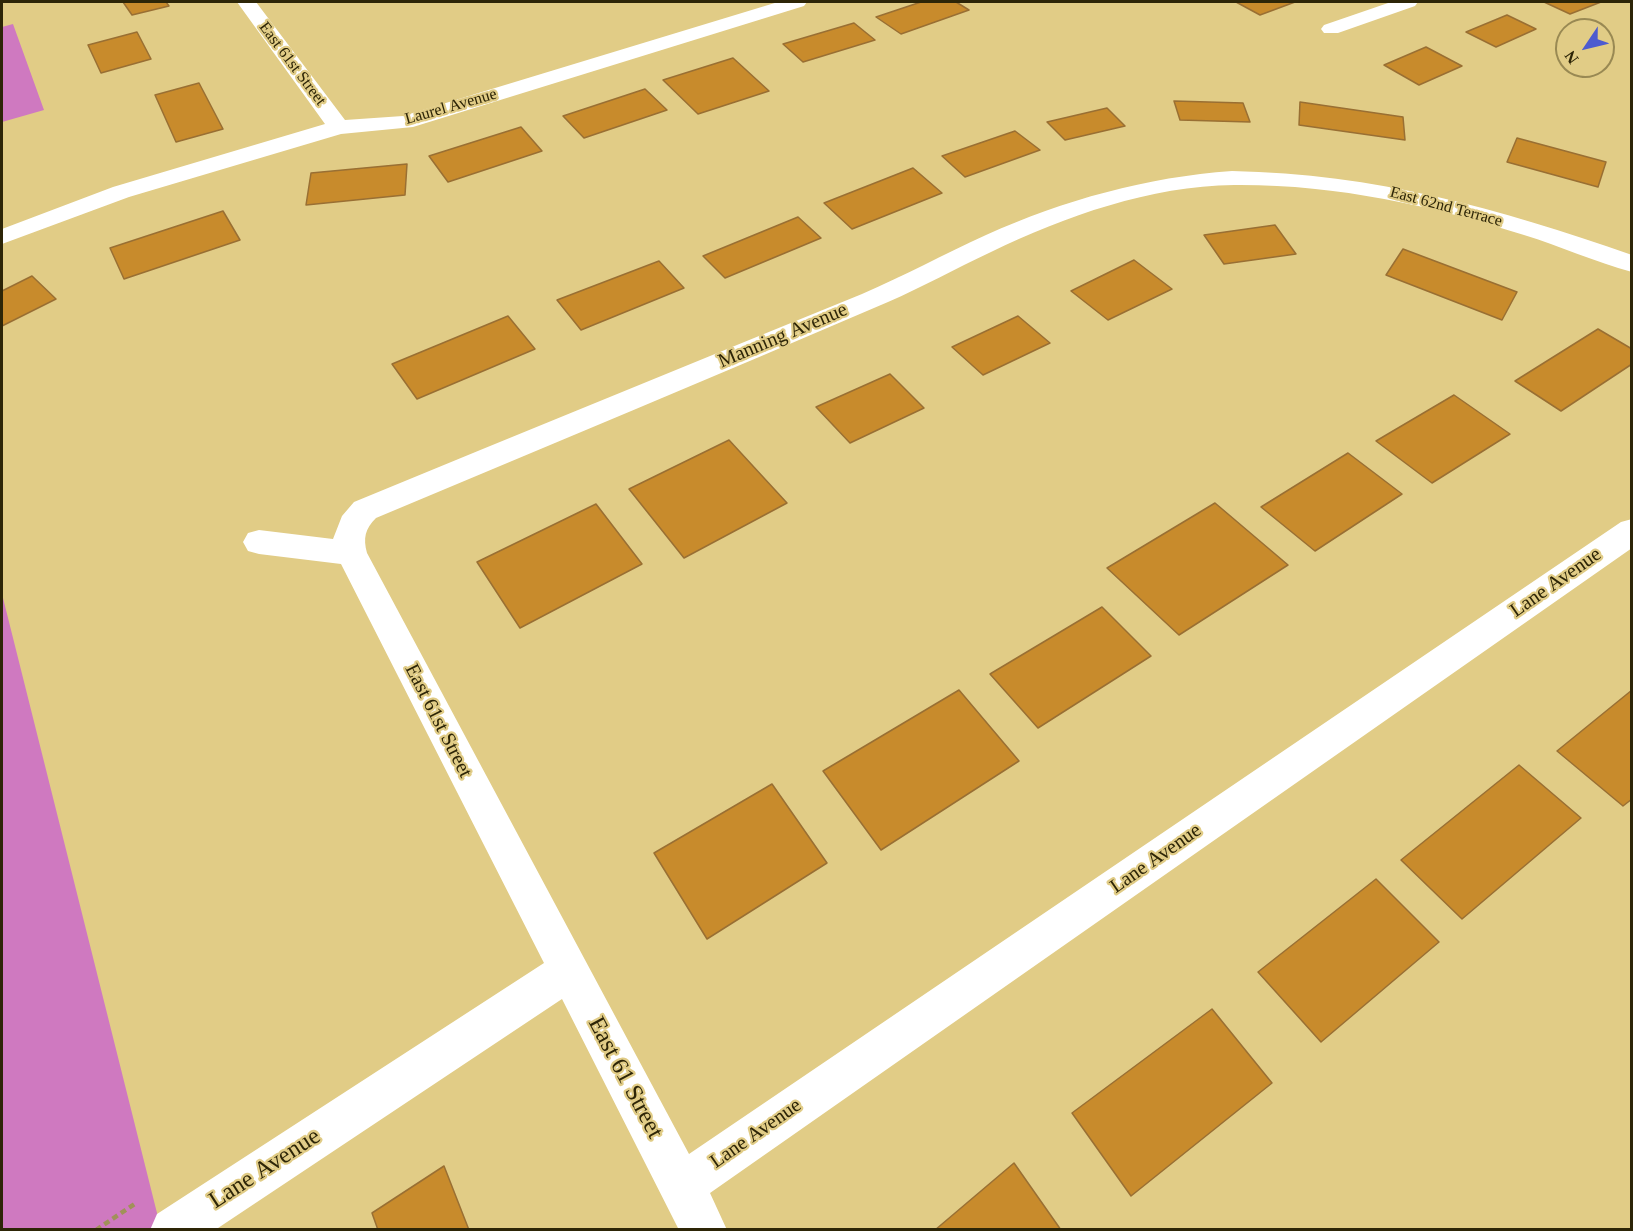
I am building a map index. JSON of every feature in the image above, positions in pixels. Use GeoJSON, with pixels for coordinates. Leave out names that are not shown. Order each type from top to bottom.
{"type":"FeatureCollection","features":[{"type":"Feature","properties":{"kind":"street","name":"East 61st Street"},"geometry":{"type":"LineString","coordinates":[[246,2],[339,127]]}},
{"type":"Feature","properties":{"kind":"street","name":"Laurel Avenue"},"geometry":{"type":"LineString","coordinates":[[2,237],[121,192],[339,127],[405,122],[797,2]]}},
{"type":"Feature","properties":{"kind":"street"},"geometry":{"type":"LineString","coordinates":[[1331,29],[1408,2]]}},
{"type":"Feature","properties":{"kind":"street","name":"Manning Avenue"},"geometry":{"type":"LineString","coordinates":[[351,553],[348,544],[353,520],[365,510],[878,297],[999,238],[1101,201],[1157,187],[1228,178],[1255,179]]}},
{"type":"Feature","properties":{"kind":"street","name":"East 62nd Terrace"},"geometry":{"type":"LineString","coordinates":[[1255,179],[1305,179],[1384,190],[1457,208],[1632,264]]}},
{"type":"Feature","properties":{"kind":"street","name":"Lane Avenue"},"geometry":{"type":"LineString","coordinates":[[681,1186],[1632,531]]}},
{"type":"Feature","properties":{"kind":"street"},"geometry":{"type":"LineString","coordinates":[[259,542],[351,553]]}},
{"type":"Feature","properties":{"kind":"street","name":"East 61st Street"},"geometry":{"type":"LineString","coordinates":[[351,553],[568,971]]}},
{"type":"Feature","properties":{"kind":"street","name":"Lane Avenue"},"geometry":{"type":"LineString","coordinates":[[173,1230],[568,971]]}},
{"type":"Feature","properties":{"kind":"street","name":"East 61 Street"},"geometry":{"type":"LineString","coordinates":[[568,971],[681,1186]]}},
{"type":"Feature","properties":{"kind":"street"},"geometry":{"type":"LineString","coordinates":[[681,1186],[704,1230]]}},
{"type":"Feature","properties":{"kind":"path"},"geometry":{"type":"LineString","coordinates":[[96,1230],[138,1202]]}},
{"type":"Feature","properties":{"kind":"shaded area"},"geometry":{"type":"Polygon","coordinates":[[[13,24],[44,110],[2,122],[2,27],[13,24]]]}},
{"type":"Feature","properties":{"kind":"shaded area"},"geometry":{"type":"Polygon","coordinates":[[[2,594],[161,1229],[2,1229],[2,594]]]}},
{"type":"Feature","properties":{"kind":"building"},"geometry":{"type":"Polygon","coordinates":[[[123,2],[166,2],[169,6],[132,15],[123,2]]]}},
{"type":"Feature","properties":{"kind":"building"},"geometry":{"type":"Polygon","coordinates":[[[921,2],[956,2],[969,10],[901,34],[876,17],[921,2]]]}},
{"type":"Feature","properties":{"kind":"building"},"geometry":{"type":"Polygon","coordinates":[[[1236,2],[1295,2],[1260,15],[1236,2]]]}},
{"type":"Feature","properties":{"kind":"building"},"geometry":{"type":"Polygon","coordinates":[[[1544,2],[1601,2],[1570,14],[1544,2]]]}},
{"type":"Feature","properties":{"kind":"building"},"geometry":{"type":"Polygon","coordinates":[[[1507,15],[1536,29],[1496,47],[1466,32],[1507,15]]]}},
{"type":"Feature","properties":{"kind":"building"},"geometry":{"type":"Polygon","coordinates":[[[854,23],[875,40],[803,62],[783,44],[854,23]]]}},
{"type":"Feature","properties":{"kind":"building"},"geometry":{"type":"Polygon","coordinates":[[[137,32],[151,59],[101,73],[88,45],[137,32]]]}},
{"type":"Feature","properties":{"kind":"building"},"geometry":{"type":"Polygon","coordinates":[[[1426,47],[1462,66],[1419,85],[1384,65],[1426,47]]]}},
{"type":"Feature","properties":{"kind":"building"},"geometry":{"type":"Polygon","coordinates":[[[733,58],[769,91],[698,114],[663,80],[733,58]]]}},
{"type":"Feature","properties":{"kind":"building"},"geometry":{"type":"Polygon","coordinates":[[[199,83],[223,129],[176,142],[155,95],[199,83]]]}},
{"type":"Feature","properties":{"kind":"building"},"geometry":{"type":"Polygon","coordinates":[[[645,89],[667,110],[584,138],[563,116],[645,89]]]}},
{"type":"Feature","properties":{"kind":"building"},"geometry":{"type":"Polygon","coordinates":[[[1174,101],[1243,103],[1250,122],[1180,120],[1174,101]]]}},
{"type":"Feature","properties":{"kind":"building"},"geometry":{"type":"Polygon","coordinates":[[[1300,102],[1403,117],[1405,140],[1299,125],[1300,102]]]}},
{"type":"Feature","properties":{"kind":"building"},"geometry":{"type":"Polygon","coordinates":[[[1107,108],[1125,126],[1065,140],[1047,122],[1107,108]]]}},
{"type":"Feature","properties":{"kind":"building"},"geometry":{"type":"Polygon","coordinates":[[[521,127],[542,151],[448,182],[429,156],[521,127]]]}},
{"type":"Feature","properties":{"kind":"building"},"geometry":{"type":"Polygon","coordinates":[[[1015,131],[1040,150],[965,177],[942,156],[1015,131]]]}},
{"type":"Feature","properties":{"kind":"building"},"geometry":{"type":"Polygon","coordinates":[[[1517,138],[1606,162],[1598,187],[1507,162],[1517,138]]]}},
{"type":"Feature","properties":{"kind":"building"},"geometry":{"type":"Polygon","coordinates":[[[407,164],[405,195],[306,205],[311,173],[407,164]]]}},
{"type":"Feature","properties":{"kind":"building"},"geometry":{"type":"Polygon","coordinates":[[[913,168],[942,193],[852,229],[824,203],[913,168]]]}},
{"type":"Feature","properties":{"kind":"building"},"geometry":{"type":"Polygon","coordinates":[[[223,211],[240,240],[124,279],[110,248],[223,211]]]}},
{"type":"Feature","properties":{"kind":"building"},"geometry":{"type":"Polygon","coordinates":[[[798,217],[821,238],[725,278],[703,256],[798,217]]]}},
{"type":"Feature","properties":{"kind":"building"},"geometry":{"type":"Polygon","coordinates":[[[1275,225],[1296,254],[1224,264],[1204,235],[1275,225]]]}},
{"type":"Feature","properties":{"kind":"building"},"geometry":{"type":"Polygon","coordinates":[[[1403,249],[1517,292],[1502,320],[1386,275],[1403,249]]]}},
{"type":"Feature","properties":{"kind":"building"},"geometry":{"type":"Polygon","coordinates":[[[1134,260],[1172,289],[1108,320],[1071,291],[1134,260]]]}},
{"type":"Feature","properties":{"kind":"building"},"geometry":{"type":"Polygon","coordinates":[[[659,261],[684,288],[581,330],[557,300],[659,261]]]}},
{"type":"Feature","properties":{"kind":"building"},"geometry":{"type":"Polygon","coordinates":[[[32,276],[56,299],[2,326],[2,291],[32,276]]]}},
{"type":"Feature","properties":{"kind":"building"},"geometry":{"type":"Polygon","coordinates":[[[508,316],[535,349],[417,399],[392,364],[508,316]]]}},
{"type":"Feature","properties":{"kind":"building"},"geometry":{"type":"Polygon","coordinates":[[[1018,316],[1050,343],[983,375],[952,347],[1018,316]]]}},
{"type":"Feature","properties":{"kind":"building"},"geometry":{"type":"Polygon","coordinates":[[[1598,329],[1632,349],[1632,364],[1561,411],[1515,381],[1598,329]]]}},
{"type":"Feature","properties":{"kind":"building"},"geometry":{"type":"Polygon","coordinates":[[[890,374],[924,408],[850,443],[816,407],[890,374]]]}},
{"type":"Feature","properties":{"kind":"building"},"geometry":{"type":"Polygon","coordinates":[[[1454,395],[1510,434],[1432,483],[1376,441],[1454,395]]]}},
{"type":"Feature","properties":{"kind":"building"},"geometry":{"type":"Polygon","coordinates":[[[729,440],[787,503],[684,558],[629,489],[729,440]]]}},
{"type":"Feature","properties":{"kind":"building"},"geometry":{"type":"Polygon","coordinates":[[[1348,453],[1402,494],[1315,551],[1261,507],[1348,453]]]}},
{"type":"Feature","properties":{"kind":"building"},"geometry":{"type":"Polygon","coordinates":[[[1215,503],[1288,565],[1179,635],[1107,568],[1215,503]]]}},
{"type":"Feature","properties":{"kind":"building"},"geometry":{"type":"Polygon","coordinates":[[[596,504],[642,564],[520,628],[477,562],[596,504]]]}},
{"type":"Feature","properties":{"kind":"building"},"geometry":{"type":"Polygon","coordinates":[[[1102,607],[1151,656],[1038,728],[990,674],[1102,607]]]}},
{"type":"Feature","properties":{"kind":"building"},"geometry":{"type":"Polygon","coordinates":[[[959,690],[1019,761],[881,850],[823,771],[959,690]]]}},
{"type":"Feature","properties":{"kind":"building"},"geometry":{"type":"Polygon","coordinates":[[[1632,690],[1632,799],[1623,806],[1557,751],[1632,690]]]}},
{"type":"Feature","properties":{"kind":"building"},"geometry":{"type":"Polygon","coordinates":[[[1519,765],[1581,818],[1462,919],[1401,860],[1519,765]]]}},
{"type":"Feature","properties":{"kind":"building"},"geometry":{"type":"Polygon","coordinates":[[[772,784],[827,863],[707,939],[654,853],[772,784]]]}},
{"type":"Feature","properties":{"kind":"building"},"geometry":{"type":"Polygon","coordinates":[[[1376,879],[1439,942],[1321,1042],[1258,972],[1376,879]]]}},
{"type":"Feature","properties":{"kind":"building"},"geometry":{"type":"Polygon","coordinates":[[[1212,1009],[1272,1083],[1131,1196],[1072,1113],[1212,1009]]]}},
{"type":"Feature","properties":{"kind":"building"},"geometry":{"type":"Polygon","coordinates":[[[1014,1163],[1061,1230],[935,1230],[1014,1163]]]}},
{"type":"Feature","properties":{"kind":"building"},"geometry":{"type":"Polygon","coordinates":[[[444,1166],[469,1230],[378,1230],[372,1213],[444,1166]]]}}]}
